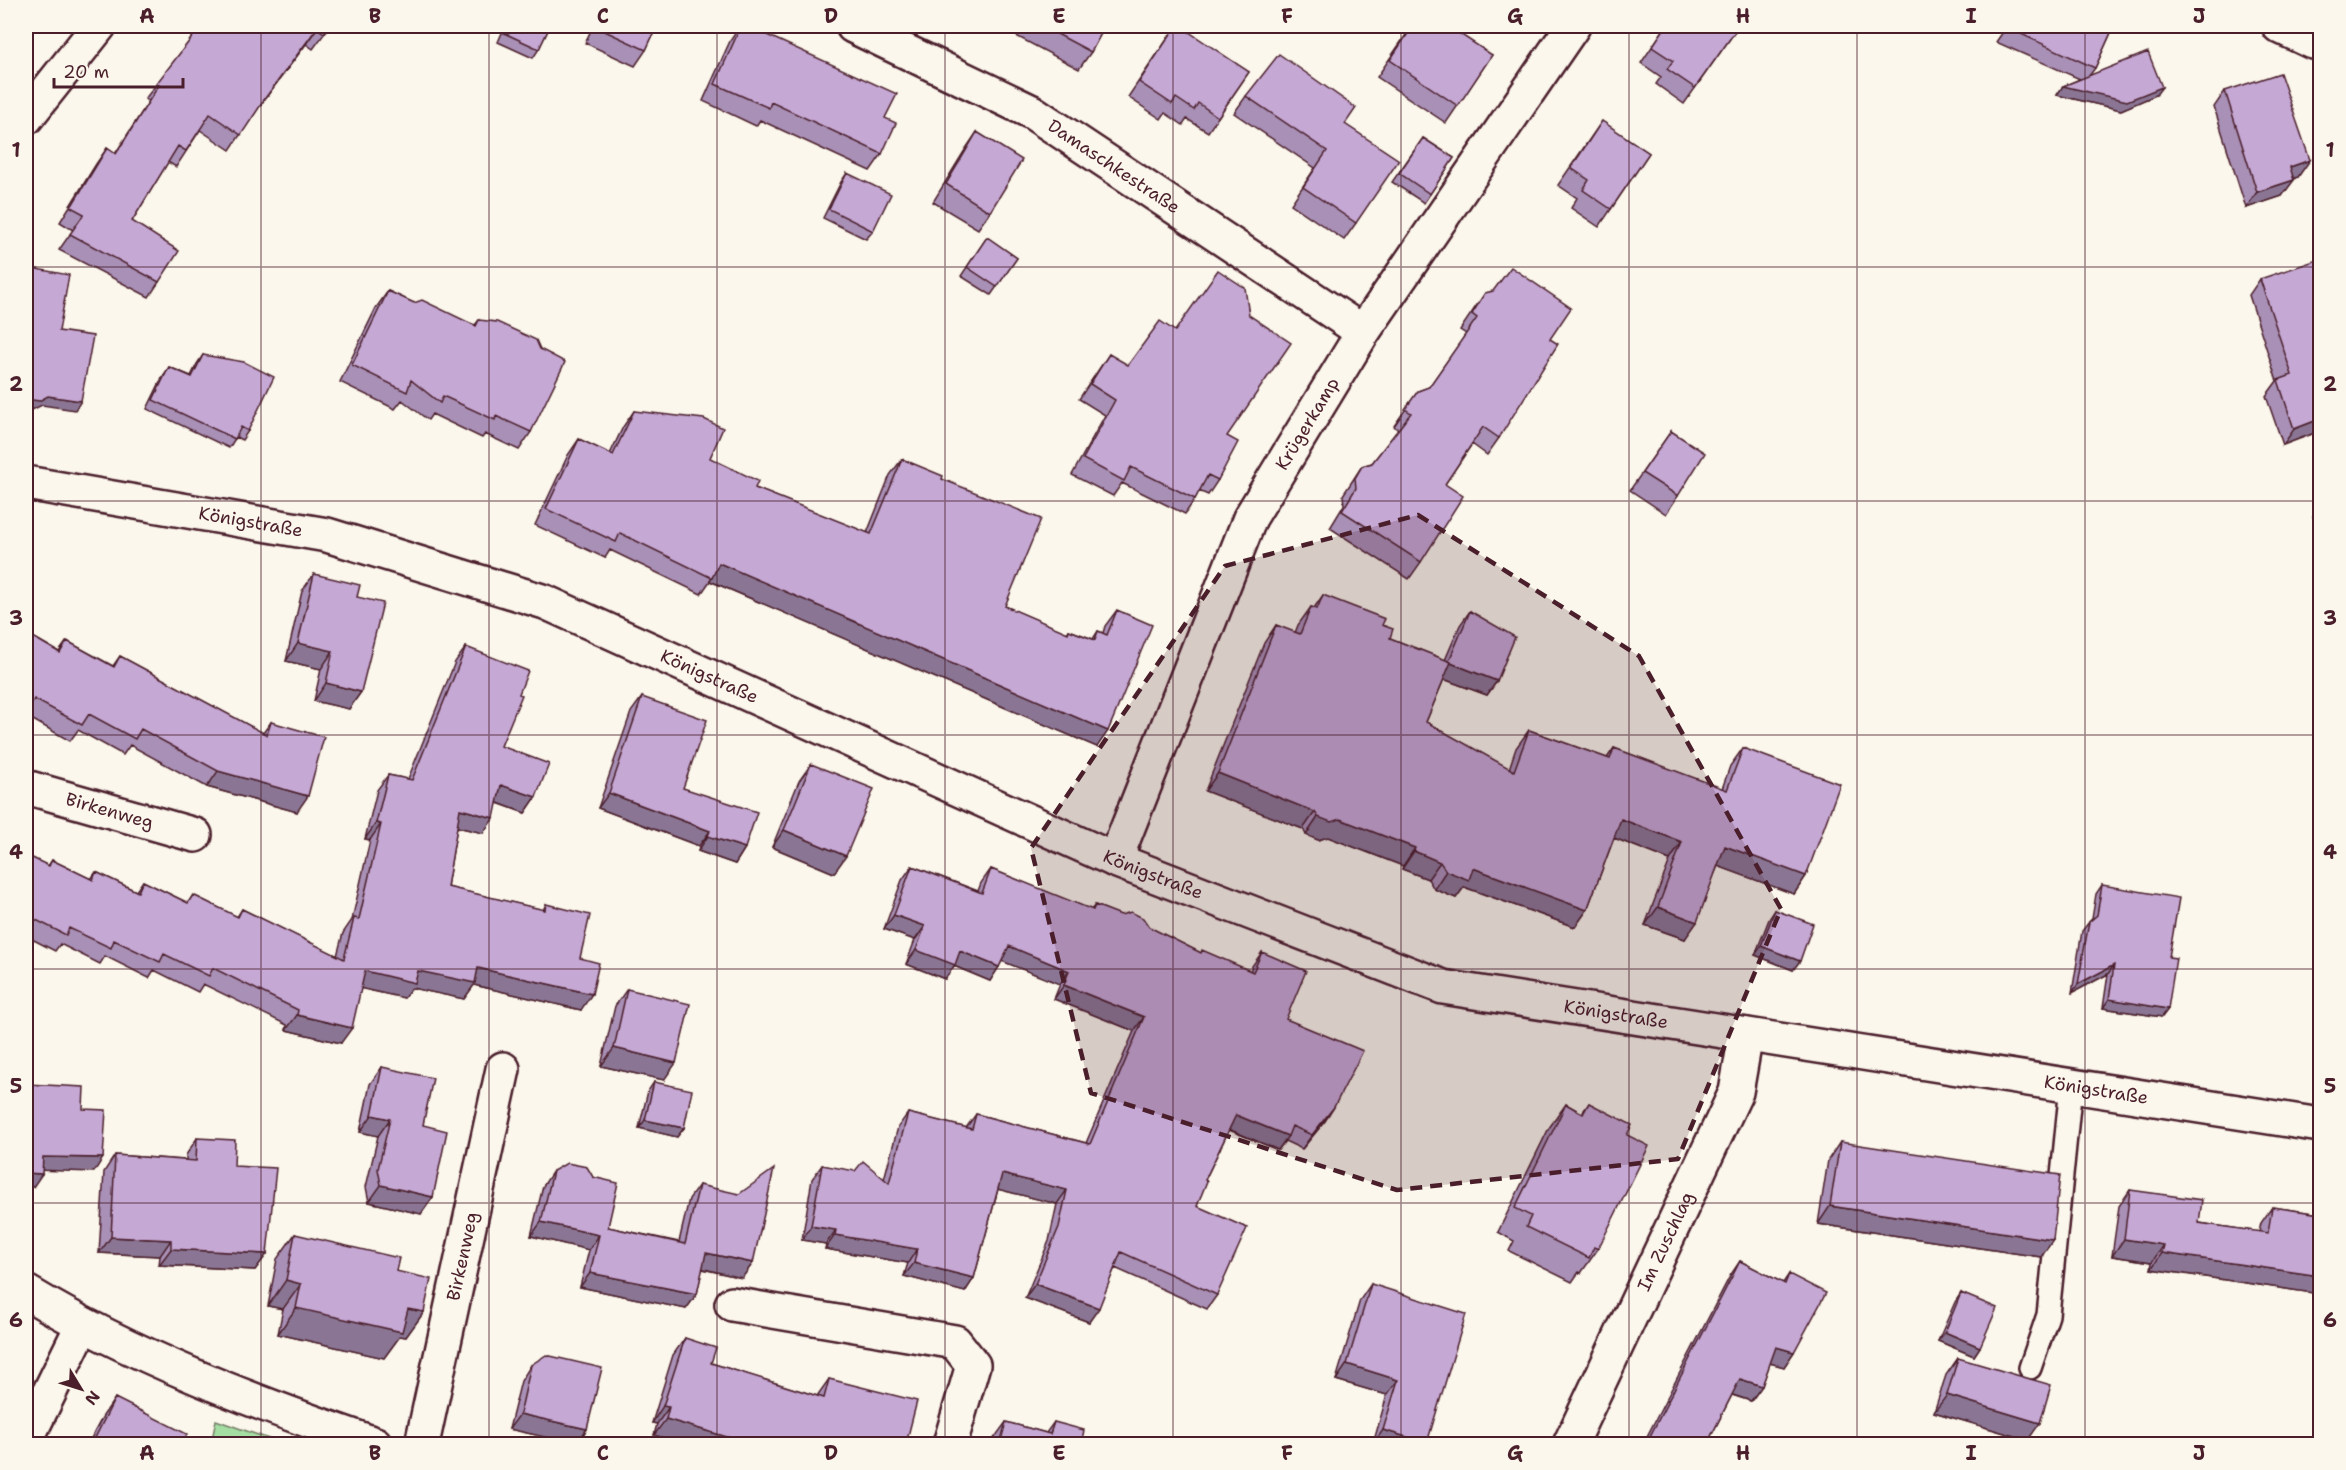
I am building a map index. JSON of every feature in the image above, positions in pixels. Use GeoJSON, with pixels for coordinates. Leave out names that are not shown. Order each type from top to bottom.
{"type":"FeatureCollection","features":[{"type":"Feature","properties":{"kind":"street"},"geometry":{"type":"LineString","coordinates":[[26,118],[99,26]]}},
{"type":"Feature","properties":{"kind":"street","name":"Damaschkestraße"},"geometry":{"type":"LineString","coordinates":[[853,26],[1032,112],[1363,332]]}},
{"type":"Feature","properties":{"kind":"street","name":"Krügerkamp"},"geometry":{"type":"LineString","coordinates":[[1115,860],[1250,518],[1363,332],[1573,26]]}},
{"type":"Feature","properties":{"kind":"street"},"geometry":{"type":"LineString","coordinates":[[2279,26],[2316,43]]}},
{"type":"Feature","properties":{"kind":"street","name":"Königstraße"},"geometry":{"type":"LineString","coordinates":[[26,483],[327,535],[545,602],[1115,860],[1443,987],[2320,1125]]}},
{"type":"Feature","properties":{"kind":"street","name":"Birkenweg"},"geometry":{"type":"LineString","coordinates":[[26,787],[195,835]]}},
{"type":"Feature","properties":{"kind":"street","name":"Im Zuschlag"},"geometry":{"type":"LineString","coordinates":[[1570,1444],[1736,1092],[1746,1035]]}},
{"type":"Feature","properties":{"kind":"street","name":"Birkenweg"},"geometry":{"type":"LineString","coordinates":[[422,1444],[503,1070]]}},
{"type":"Feature","properties":{"kind":"street"},"geometry":{"type":"LineString","coordinates":[[26,1292],[82,1326],[292,1416],[375,1444]]}},
{"type":"Feature","properties":{"kind":"street"},"geometry":{"type":"LineString","coordinates":[[732,1304],[955,1342],[973,1365],[950,1444]]}},
{"type":"Feature","properties":{"kind":"street"},"geometry":{"type":"LineString","coordinates":[[26,1440],[82,1326]]}},
{"type":"Feature","properties":{"kind":"lane"},"geometry":{"type":"LineString","coordinates":[[2030,1368],[2048,1315],[2071,1086]]}},
{"type":"Feature","properties":{"kind":"highlighted area"},"geometry":{"type":"Polygon","coordinates":[[[1418,515],[1639,656],[1781,909],[1678,1159],[1397,1190],[1091,1093],[1031,848],[1225,566],[1418,515]]]}},
{"type":"Feature","properties":{"kind":"green space"},"geometry":{"type":"Polygon","coordinates":[[[216,1420],[283,1444],[211,1444],[216,1420]]]}},
{"type":"Feature","properties":{"kind":"building"},"geometry":{"type":"Polygon","coordinates":[[[201,26],[329,26],[324,33],[317,28],[241,135],[210,114],[186,151],[178,146],[132,221],[179,251],[159,282],[70,234],[84,214],[71,207],[107,148],[116,154],[159,85],[156,84],[201,26]]]}},
{"type":"Feature","properties":{"kind":"building"},"geometry":{"type":"Polygon","coordinates":[[[507,26],[550,26],[539,49],[504,33],[507,26]]]}},
{"type":"Feature","properties":{"kind":"building"},"geometry":{"type":"Polygon","coordinates":[[[597,26],[657,26],[646,50],[597,26]]]}},
{"type":"Feature","properties":{"kind":"building"},"geometry":{"type":"Polygon","coordinates":[[[741,26],[747,26],[897,94],[885,118],[896,123],[882,154],[771,102],[769,108],[715,84],[741,26]]]}},
{"type":"Feature","properties":{"kind":"building"},"geometry":{"type":"Polygon","coordinates":[[[1042,26],[1105,26],[1091,52],[1042,26]]]}},
{"type":"Feature","properties":{"kind":"building"},"geometry":{"type":"Polygon","coordinates":[[[1176,26],[1180,26],[1249,72],[1218,117],[1198,103],[1194,110],[1176,98],[1172,104],[1139,82],[1176,26]]]}},
{"type":"Feature","properties":{"kind":"building"},"geometry":{"type":"Polygon","coordinates":[[[1413,26],[1448,26],[1492,55],[1458,106],[1390,60],[1413,26]]]}},
{"type":"Feature","properties":{"kind":"building"},"geometry":{"type":"Polygon","coordinates":[[[1666,26],[1739,26],[1695,88],[1667,69],[1673,61],[1652,47],[1666,26]]]}},
{"type":"Feature","properties":{"kind":"building"},"geometry":{"type":"Polygon","coordinates":[[[2114,26],[2095,68],[2006,27],[2114,26]]]}},
{"type":"Feature","properties":{"kind":"building"},"geometry":{"type":"Polygon","coordinates":[[[2148,52],[2162,87],[2127,101],[2063,86],[2148,52]]]}},
{"type":"Feature","properties":{"kind":"building"},"geometry":{"type":"Polygon","coordinates":[[[1279,54],[1356,108],[1345,124],[1399,160],[1356,223],[1303,187],[1327,151],[1246,96],[1279,54]]]}},
{"type":"Feature","properties":{"kind":"building"},"geometry":{"type":"Polygon","coordinates":[[[2280,73],[2310,160],[2290,167],[2294,180],[2257,192],[2225,91],[2280,73]]]}},
{"type":"Feature","properties":{"kind":"building"},"geometry":{"type":"Polygon","coordinates":[[[1602,121],[1649,153],[1611,209],[1583,190],[1589,180],[1571,168],[1602,121]]]}},
{"type":"Feature","properties":{"kind":"building"},"geometry":{"type":"Polygon","coordinates":[[[977,132],[1022,160],[990,212],[946,184],[977,132]]]}},
{"type":"Feature","properties":{"kind":"building"},"geometry":{"type":"Polygon","coordinates":[[[1423,138],[1454,158],[1430,194],[1399,173],[1423,138]]]}},
{"type":"Feature","properties":{"kind":"building"},"geometry":{"type":"Polygon","coordinates":[[[847,173],[891,194],[873,231],[829,209],[847,173]]]}},
{"type":"Feature","properties":{"kind":"building"},"geometry":{"type":"Polygon","coordinates":[[[987,237],[1017,258],[997,287],[967,267],[987,237]]]}},
{"type":"Feature","properties":{"kind":"building"},"geometry":{"type":"Polygon","coordinates":[[[2320,259],[2320,419],[2294,429],[2278,380],[2292,375],[2260,279],[2320,259]]]}},
{"type":"Feature","properties":{"kind":"building"},"geometry":{"type":"Polygon","coordinates":[[[26,267],[69,275],[59,331],[93,336],[81,401],[48,396],[39,401],[26,399],[26,267]]]}},
{"type":"Feature","properties":{"kind":"building"},"geometry":{"type":"Polygon","coordinates":[[[1511,267],[1571,308],[1550,339],[1558,344],[1499,438],[1483,427],[1445,484],[1463,496],[1421,562],[1342,511],[1356,488],[1355,478],[1362,466],[1372,463],[1411,413],[1405,409],[1418,391],[1429,387],[1477,318],[1472,314],[1485,293],[1493,291],[1511,267]]]}},
{"type":"Feature","properties":{"kind":"building"},"geometry":{"type":"Polygon","coordinates":[[[1218,270],[1245,288],[1249,315],[1291,343],[1227,436],[1238,442],[1218,480],[1208,475],[1195,499],[1131,467],[1124,481],[1083,459],[1115,400],[1090,384],[1109,354],[1128,365],[1160,321],[1175,331],[1218,270]]]}},
{"type":"Feature","properties":{"kind":"building"},"geometry":{"type":"Polygon","coordinates":[[[388,291],[414,303],[422,300],[476,326],[479,320],[497,322],[536,340],[540,349],[565,362],[531,432],[496,416],[495,420],[443,396],[440,403],[411,380],[407,392],[352,365],[388,291]]]}},
{"type":"Feature","properties":{"kind":"building"},"geometry":{"type":"Polygon","coordinates":[[[203,355],[244,362],[274,377],[248,431],[241,427],[235,439],[153,400],[169,367],[192,377],[203,355]]]}},
{"type":"Feature","properties":{"kind":"building"},"geometry":{"type":"Polygon","coordinates":[[[634,411],[704,419],[723,428],[710,458],[758,481],[755,488],[871,534],[902,459],[943,476],[942,479],[1041,519],[1005,606],[1068,633],[1069,630],[1095,640],[1098,631],[1107,635],[1117,610],[1152,625],[1108,731],[719,563],[712,578],[620,533],[616,542],[546,509],[579,439],[613,455],[634,411]]]}},
{"type":"Feature","properties":{"kind":"building"},"geometry":{"type":"Polygon","coordinates":[[[1671,431],[1705,453],[1678,496],[1642,473],[1671,431]]]}},
{"type":"Feature","properties":{"kind":"building"},"geometry":{"type":"Polygon","coordinates":[[[314,574],[360,585],[357,597],[383,603],[361,692],[326,683],[333,651],[298,643],[314,574]]]}},
{"type":"Feature","properties":{"kind":"building"},"geometry":{"type":"Polygon","coordinates":[[[1323,595],[1385,619],[1382,625],[1393,629],[1390,638],[1451,662],[1426,722],[1514,771],[1529,730],[1610,759],[1614,748],[1727,790],[1743,748],[1840,784],[1806,876],[1725,846],[1697,922],[1658,907],[1682,842],[1621,819],[1587,910],[1473,868],[1469,880],[1446,871],[1440,862],[1414,851],[1415,848],[1340,819],[1331,822],[1318,817],[1315,812],[1218,773],[1276,625],[1300,634],[1311,607],[1317,609],[1323,595]]]}},
{"type":"Feature","properties":{"kind":"building"},"geometry":{"type":"Polygon","coordinates":[[[1470,611],[1515,637],[1497,681],[1449,661],[1470,611]]]}},
{"type":"Feature","properties":{"kind":"building"},"geometry":{"type":"Polygon","coordinates":[[[26,633],[60,653],[67,641],[114,667],[120,656],[267,735],[271,722],[324,737],[308,796],[218,771],[141,729],[135,739],[89,714],[82,725],[34,699],[28,710],[26,708],[26,633]]]}},
{"type":"Feature","properties":{"kind":"building"},"geometry":{"type":"Polygon","coordinates":[[[466,647],[528,671],[519,694],[522,695],[501,746],[549,764],[536,797],[501,785],[494,818],[460,809],[447,887],[545,910],[546,904],[590,915],[580,958],[599,963],[592,994],[478,968],[475,983],[418,971],[415,983],[365,971],[352,1028],[297,1015],[298,1010],[213,968],[209,976],[164,954],[160,962],[114,940],[111,948],[69,928],[66,935],[26,915],[26,855],[49,866],[52,860],[93,880],[96,872],[138,892],[143,881],[188,903],[193,895],[238,917],[242,909],[344,959],[354,918],[359,919],[381,824],[376,823],[388,775],[412,780],[466,647]]]}},
{"type":"Feature","properties":{"kind":"building"},"geometry":{"type":"Polygon","coordinates":[[[642,697],[707,720],[683,788],[757,812],[745,848],[708,836],[710,831],[609,793],[642,697]]]}},
{"type":"Feature","properties":{"kind":"building"},"geometry":{"type":"Polygon","coordinates":[[[811,764],[874,789],[846,856],[784,830],[811,764]]]}},
{"type":"Feature","properties":{"kind":"building"},"geometry":{"type":"Polygon","coordinates":[[[912,866],[982,893],[991,869],[1093,910],[1095,905],[1121,915],[1131,912],[1143,918],[1149,927],[1201,953],[1202,950],[1253,972],[1262,952],[1306,971],[1286,1019],[1363,1051],[1334,1107],[1312,1135],[1292,1126],[1288,1136],[1236,1115],[1205,1180],[1207,1181],[1197,1206],[1247,1228],[1217,1295],[1121,1252],[1099,1308],[1035,1284],[1059,1227],[1067,1190],[1002,1174],[974,1278],[914,1263],[917,1249],[835,1235],[836,1230],[811,1226],[822,1165],[855,1171],[863,1161],[889,1183],[908,1113],[972,1129],[976,1114],[1090,1144],[1144,1017],[1064,985],[1069,971],[1009,946],[999,967],[960,951],[955,965],[916,950],[925,926],[894,915],[912,866]]]}},
{"type":"Feature","properties":{"kind":"building"},"geometry":{"type":"Polygon","coordinates":[[[2102,885],[2179,898],[2169,957],[2176,958],[2168,1009],[2109,999],[2114,965],[2078,984],[2089,922],[2097,915],[2102,885]]]}},
{"type":"Feature","properties":{"kind":"building"},"geometry":{"type":"Polygon","coordinates":[[[1775,910],[1813,924],[1800,961],[1761,946],[1775,910]]]}},
{"type":"Feature","properties":{"kind":"building"},"geometry":{"type":"Polygon","coordinates":[[[627,989],[690,1004],[676,1063],[614,1048],[627,989]]]}},
{"type":"Feature","properties":{"kind":"building"},"geometry":{"type":"Polygon","coordinates":[[[382,1067],[433,1078],[423,1125],[447,1131],[433,1197],[381,1185],[378,1169],[390,1119],[372,1115],[382,1067]]]}},
{"type":"Feature","properties":{"kind":"building"},"geometry":{"type":"Polygon","coordinates":[[[654,1082],[692,1090],[684,1128],[645,1120],[654,1082]]]}},
{"type":"Feature","properties":{"kind":"building"},"geometry":{"type":"Polygon","coordinates":[[[26,1084],[84,1087],[83,1109],[106,1110],[103,1158],[43,1157],[42,1174],[26,1173],[26,1084]]]}},
{"type":"Feature","properties":{"kind":"building"},"geometry":{"type":"Polygon","coordinates":[[[1589,1103],[1632,1125],[1627,1135],[1649,1146],[1598,1249],[1594,1247],[1589,1258],[1526,1227],[1531,1216],[1515,1208],[1566,1104],[1583,1114],[1589,1103]]]}},
{"type":"Feature","properties":{"kind":"building"},"geometry":{"type":"Polygon","coordinates":[[[197,1138],[235,1140],[234,1166],[276,1168],[267,1254],[171,1249],[171,1240],[111,1237],[115,1155],[196,1161],[197,1138]]]}},
{"type":"Feature","properties":{"kind":"building"},"geometry":{"type":"Polygon","coordinates":[[[1840,1142],[2060,1175],[2053,1240],[1830,1206],[1840,1142]]]}},
{"type":"Feature","properties":{"kind":"building"},"geometry":{"type":"Polygon","coordinates":[[[567,1163],[587,1167],[593,1177],[618,1183],[608,1227],[685,1244],[699,1185],[739,1194],[774,1169],[753,1263],[706,1253],[697,1294],[590,1273],[599,1235],[541,1222],[553,1171],[567,1163]]]}},
{"type":"Feature","properties":{"kind":"building"},"geometry":{"type":"Polygon","coordinates":[[[2130,1190],[2202,1200],[2199,1223],[2268,1233],[2272,1207],[2320,1214],[2320,1276],[2162,1253],[2164,1245],[2124,1239],[2130,1190]]]}},
{"type":"Feature","properties":{"kind":"building"},"geometry":{"type":"Polygon","coordinates":[[[295,1234],[399,1258],[396,1271],[431,1279],[424,1312],[408,1309],[402,1332],[296,1308],[301,1284],[286,1280],[295,1234]]]}},
{"type":"Feature","properties":{"kind":"building"},"geometry":{"type":"Polygon","coordinates":[[[1740,1261],[1785,1284],[1789,1274],[1826,1293],[1794,1352],[1776,1347],[1762,1386],[1740,1379],[1707,1444],[1646,1444],[1740,1261]]]}},
{"type":"Feature","properties":{"kind":"building"},"geometry":{"type":"Polygon","coordinates":[[[1371,1284],[1466,1314],[1427,1443],[1383,1430],[1398,1380],[1347,1364],[1371,1284]]]}},
{"type":"Feature","properties":{"kind":"building"},"geometry":{"type":"Polygon","coordinates":[[[1961,1293],[1997,1308],[1980,1347],[1945,1332],[1961,1293]]]}},
{"type":"Feature","properties":{"kind":"building"},"geometry":{"type":"Polygon","coordinates":[[[685,1338],[716,1348],[711,1363],[824,1398],[829,1379],[917,1401],[906,1444],[768,1444],[755,1441],[751,1444],[666,1419],[669,1407],[663,1406],[685,1338]]]}},
{"type":"Feature","properties":{"kind":"building"},"geometry":{"type":"Polygon","coordinates":[[[546,1355],[602,1368],[587,1429],[520,1414],[531,1365],[546,1355]]]}},
{"type":"Feature","properties":{"kind":"building"},"geometry":{"type":"Polygon","coordinates":[[[1958,1358],[2051,1385],[2040,1423],[1947,1395],[1958,1358]]]}},
{"type":"Feature","properties":{"kind":"building"},"geometry":{"type":"Polygon","coordinates":[[[115,1398],[187,1434],[182,1444],[92,1444],[115,1398]]]}},
{"type":"Feature","properties":{"kind":"building"},"geometry":{"type":"Polygon","coordinates":[[[1006,1422],[1050,1434],[1054,1422],[1084,1430],[1082,1440],[1098,1444],[1000,1444],[1006,1422]]]}}]}
